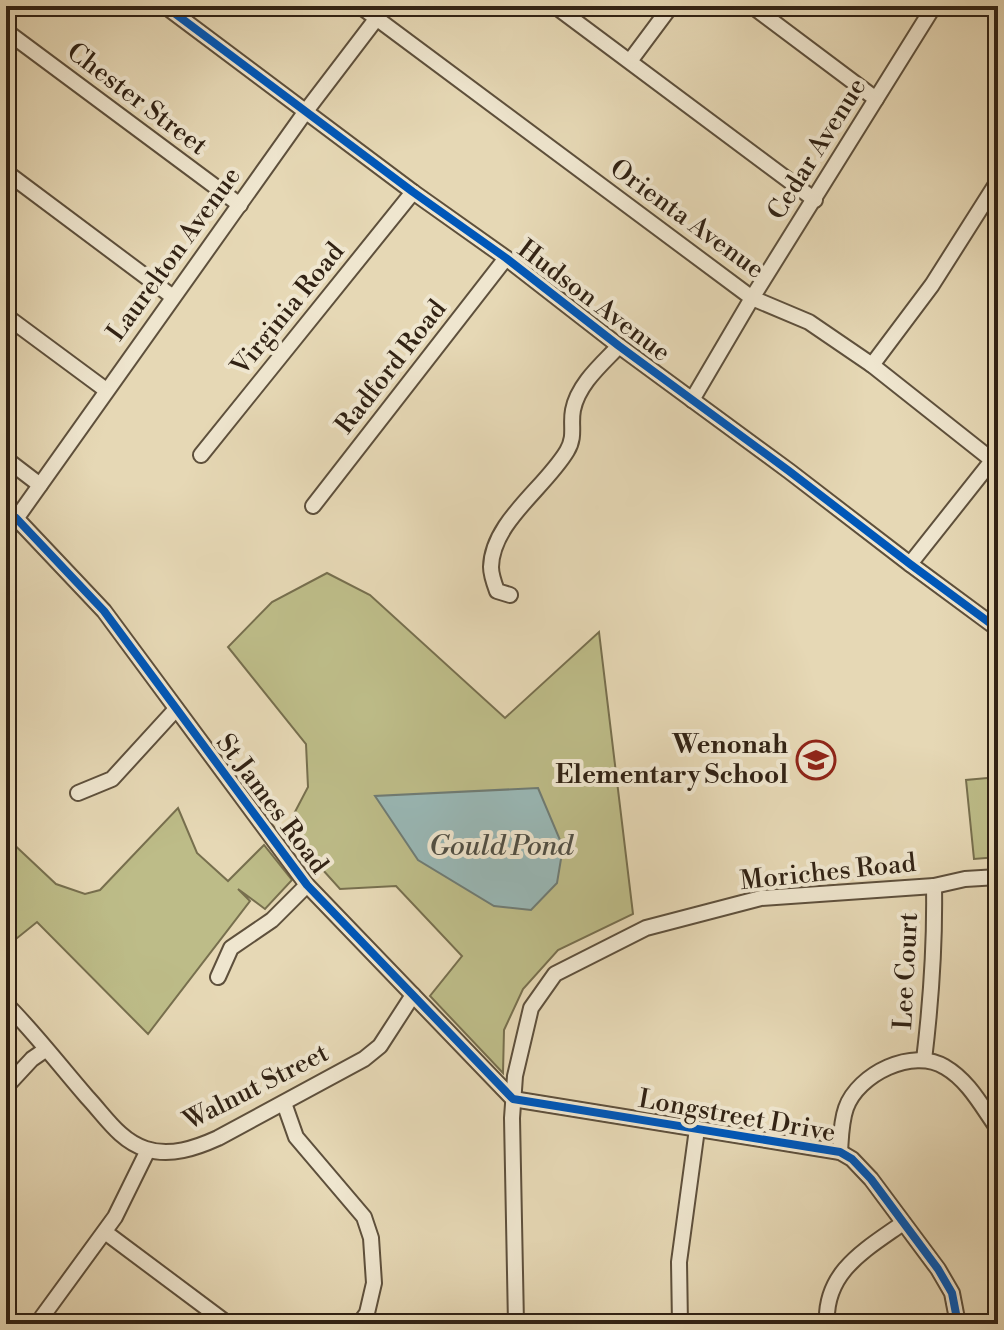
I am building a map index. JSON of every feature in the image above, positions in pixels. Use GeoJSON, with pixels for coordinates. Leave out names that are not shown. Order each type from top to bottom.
{"type":"FeatureCollection","features":[{"type":"Feature","properties":{"kind":"street","name":"Hudson Avenue"},"geometry":{"type":"LineString","coordinates":[[165,6],[506,258],[998,629]]}},
{"type":"Feature","properties":{"kind":"street","name":"Orienta Avenue"},"geometry":{"type":"LineString","coordinates":[[360,6],[381,12],[752,298],[809,322],[995,457]]}},
{"type":"Feature","properties":{"kind":"street"},"geometry":{"type":"LineString","coordinates":[[555,6],[815,200]]}},
{"type":"Feature","properties":{"kind":"street"},"geometry":{"type":"LineString","coordinates":[[630,61],[671,6]]}},
{"type":"Feature","properties":{"kind":"street"},"geometry":{"type":"LineString","coordinates":[[752,6],[876,99]]}},
{"type":"Feature","properties":{"kind":"street","name":"Cedar Avenue"},"geometry":{"type":"LineString","coordinates":[[692,400],[934,6]]}},
{"type":"Feature","properties":{"kind":"street","name":"Laurelton Avenue"},"geometry":{"type":"LineString","coordinates":[[6,533],[306,111],[381,12]]}},
{"type":"Feature","properties":{"kind":"street","name":"Chester Street"},"geometry":{"type":"LineString","coordinates":[[6,31],[240,205]]}},
{"type":"Feature","properties":{"kind":"street"},"geometry":{"type":"LineString","coordinates":[[6,172],[173,297]]}},
{"type":"Feature","properties":{"kind":"street"},"geometry":{"type":"LineString","coordinates":[[872,365],[932,285],[998,181]]}},
{"type":"Feature","properties":{"kind":"street","name":"Virginia Road"},"geometry":{"type":"LineString","coordinates":[[201,455],[413,192]]}},
{"type":"Feature","properties":{"kind":"street","name":"Radford Road"},"geometry":{"type":"LineString","coordinates":[[313,506],[506,258]]}},
{"type":"Feature","properties":{"kind":"street"},"geometry":{"type":"LineString","coordinates":[[6,316],[106,390]]}},
{"type":"Feature","properties":{"kind":"street"},"geometry":{"type":"LineString","coordinates":[[510,595],[497,591],[492,575],[492,553],[496,542],[569,448],[573,408],[581,389],[619,346]]}},
{"type":"Feature","properties":{"kind":"street"},"geometry":{"type":"LineString","coordinates":[[910,564],[995,457]]}},
{"type":"Feature","properties":{"kind":"street"},"geometry":{"type":"LineString","coordinates":[[6,459],[40,485]]}},
{"type":"Feature","properties":{"kind":"street","name":"St James Road"},"geometry":{"type":"LineString","coordinates":[[16,518],[104,611],[307,885],[513,1099]]}},
{"type":"Feature","properties":{"kind":"street"},"geometry":{"type":"LineString","coordinates":[[78,793],[112,779],[176,709]]}},
{"type":"Feature","properties":{"kind":"street","name":"Moriches Road"},"geometry":{"type":"LineString","coordinates":[[516,1324],[512,1174],[515,1076],[531,1008],[555,974],[646,928],[761,898],[934,886],[965,879],[998,877]]}},
{"type":"Feature","properties":{"kind":"street"},"geometry":{"type":"LineString","coordinates":[[218,977],[231,948],[272,920],[307,885]]}},
{"type":"Feature","properties":{"kind":"street","name":"Lee Court"},"geometry":{"type":"LineString","coordinates":[[924,1060],[935,939],[934,886]]}},
{"type":"Feature","properties":{"kind":"street","name":"Walnut Street"},"geometry":{"type":"LineString","coordinates":[[148,1150],[181,1151],[200,1146],[364,1059],[380,1046],[413,995]]}},
{"type":"Feature","properties":{"kind":"street"},"geometry":{"type":"LineString","coordinates":[[6,1004],[105,1119],[124,1136],[148,1150],[115,1217],[42,1317]]}},
{"type":"Feature","properties":{"kind":"street"},"geometry":{"type":"LineString","coordinates":[[6,1087],[32,1059],[45,1050]]}},
{"type":"Feature","properties":{"kind":"street"},"geometry":{"type":"LineString","coordinates":[[840,1152],[847,1105],[872,1077],[898,1063],[924,1060],[944,1066],[960,1077],[998,1129]]}},
{"type":"Feature","properties":{"kind":"street","name":"Longstreet Drive"},"geometry":{"type":"LineString","coordinates":[[513,1099],[840,1152],[852,1159],[871,1179],[945,1281],[952,1293],[958,1324]]}},
{"type":"Feature","properties":{"kind":"street"},"geometry":{"type":"LineString","coordinates":[[284,1103],[296,1137],[364,1217],[371,1238],[374,1283],[367,1313],[359,1324]]}},
{"type":"Feature","properties":{"kind":"street"},"geometry":{"type":"LineString","coordinates":[[680,1324],[679,1262],[697,1129]]}},
{"type":"Feature","properties":{"kind":"street"},"geometry":{"type":"LineString","coordinates":[[827,1324],[826,1310],[837,1277],[903,1223]]}},
{"type":"Feature","properties":{"kind":"street"},"geometry":{"type":"LineString","coordinates":[[105,1232],[228,1324]]}},
{"type":"Feature","properties":{"kind":"shaded area"},"geometry":{"type":"Polygon","coordinates":[[[327,573],[370,595],[505,718],[599,632],[633,914],[558,950],[523,989],[504,1030],[503,1073],[430,996],[462,956],[396,886],[340,889],[286,829],[308,787],[306,744],[228,647],[272,602],[327,573]]]}},
{"type":"Feature","properties":{"kind":"shaded area"},"geometry":{"type":"Polygon","coordinates":[[[998,777],[998,857],[974,859],[966,780],[998,777]]]}},
{"type":"Feature","properties":{"kind":"shaded area"},"geometry":{"type":"Polygon","coordinates":[[[178,808],[197,853],[228,881],[264,845],[292,880],[265,909],[238,889],[250,901],[148,1034],[37,922],[6,947],[6,837],[56,884],[85,894],[100,890],[178,808]]]}},
{"type":"Feature","properties":{"kind":"water","name":"Gould Pond"},"geometry":{"type":"Polygon","coordinates":[[[538,788],[563,847],[557,883],[531,910],[494,906],[418,860],[375,796],[538,788]]]}},
{"type":"Feature","properties":{"kind":"cycle path"},"geometry":{"type":"LineString","coordinates":[[165,6],[506,258],[998,629]]}},
{"type":"Feature","properties":{"kind":"cycle path"},"geometry":{"type":"LineString","coordinates":[[16,518],[104,611],[307,885],[513,1099],[840,1152],[852,1159],[871,1179],[938,1269],[952,1293],[958,1324]]}},
{"type":"Feature","properties":{"kind":"place","name":"Wenonah Elementary School"},"geometry":{"type":"Point","coordinates":[816,760]}}]}
